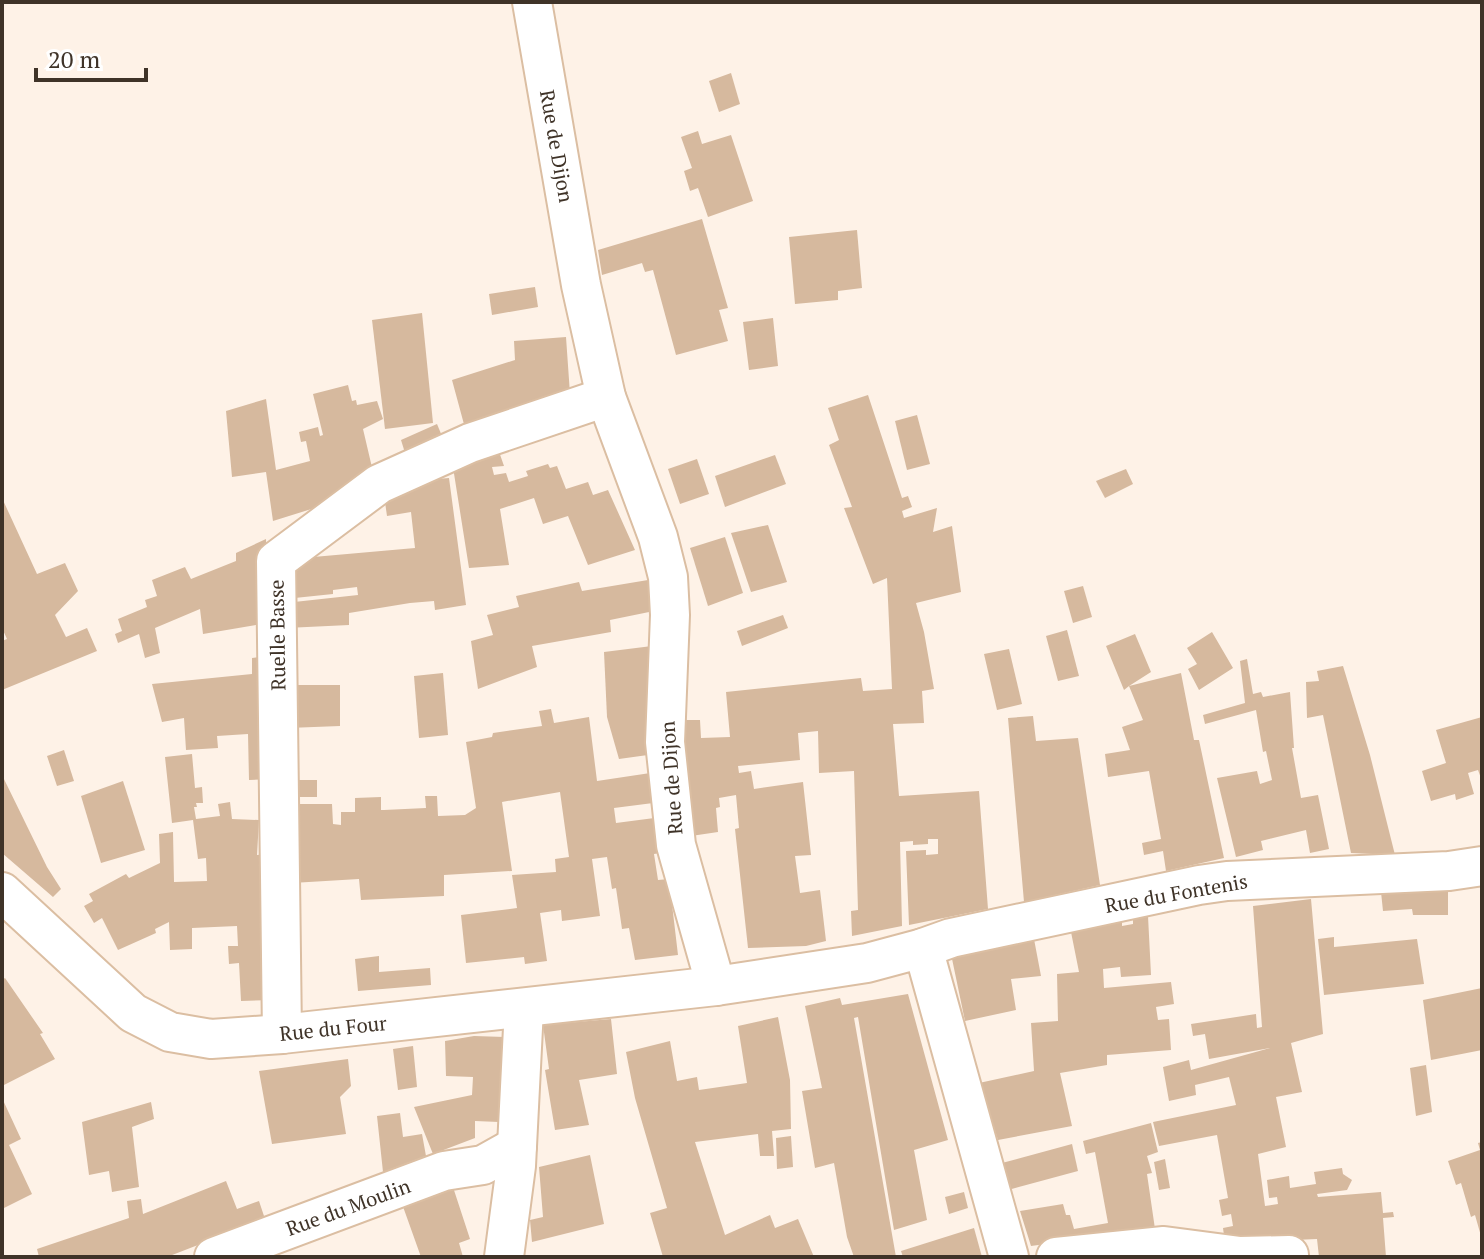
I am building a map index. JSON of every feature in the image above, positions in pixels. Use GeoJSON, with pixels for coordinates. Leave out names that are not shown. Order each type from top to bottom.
{"type":"FeatureCollection","features":[{"type":"Feature","properties":{"kind":"street","name":"Rue de Dijon"},"geometry":{"type":"LineString","coordinates":[[532,2],[581,285],[606,397],[658,537],[668,577],[670,615],[665,742],[676,845],[716,986]]}},
{"type":"Feature","properties":{"kind":"street","name":"Ruelle Basse"},"geometry":{"type":"LineString","coordinates":[[282,1034],[276,561],[379,484],[470,443],[606,397]]}},
{"type":"Feature","properties":{"kind":"street","name":"Rue du Fontenis"},"geometry":{"type":"LineString","coordinates":[[923,948],[951,938],[1213,883],[1449,871],[1482,866]]}},
{"type":"Feature","properties":{"kind":"street","name":"Rue du Four"},"geometry":{"type":"LineString","coordinates":[[2,892],[133,1013],[170,1032],[211,1039],[282,1034],[716,986]]}},
{"type":"Feature","properties":{"kind":"street"},"geometry":{"type":"LineString","coordinates":[[716,986],[867,963],[923,948],[1009,1257]]}},
{"type":"Feature","properties":{"kind":"street"},"geometry":{"type":"LineString","coordinates":[[504,1257],[517,1146],[524,1008]]}},
{"type":"Feature","properties":{"kind":"street"},"geometry":{"type":"LineString","coordinates":[[494,1257],[486,1215],[483,1165],[517,1146]]}},
{"type":"Feature","properties":{"kind":"street","name":"Rue du Moulin"},"geometry":{"type":"LineString","coordinates":[[214,1257],[444,1171],[483,1165]]}},
{"type":"Feature","properties":{"kind":"street"},"geometry":{"type":"LineString","coordinates":[[1056,1257],[1164,1246],[1240,1256],[1289,1255]]}},
{"type":"Feature","properties":{"kind":"building"},"geometry":{"type":"Polygon","coordinates":[[[731,73],[740,104],[719,112],[709,81],[731,73]]]}},
{"type":"Feature","properties":{"kind":"building"},"geometry":{"type":"Polygon","coordinates":[[[698,131],[702,144],[731,135],[753,201],[708,217],[698,188],[690,191],[684,171],[692,168],[681,137],[698,131]]]}},
{"type":"Feature","properties":{"kind":"building"},"geometry":{"type":"Polygon","coordinates":[[[702,219],[728,308],[719,310],[728,341],[676,355],[653,270],[645,272],[642,263],[602,275],[598,250],[702,219]]]}},
{"type":"Feature","properties":{"kind":"building"},"geometry":{"type":"Polygon","coordinates":[[[857,230],[862,288],[838,291],[838,300],[795,304],[789,237],[857,230]]]}},
{"type":"Feature","properties":{"kind":"building"},"geometry":{"type":"Polygon","coordinates":[[[535,287],[538,307],[492,315],[489,294],[535,287]]]}},
{"type":"Feature","properties":{"kind":"building"},"geometry":{"type":"Polygon","coordinates":[[[422,313],[433,423],[385,429],[372,320],[422,313]]]}},
{"type":"Feature","properties":{"kind":"building"},"geometry":{"type":"Polygon","coordinates":[[[773,318],[778,366],[749,370],[743,322],[773,318]]]}},
{"type":"Feature","properties":{"kind":"building"},"geometry":{"type":"Polygon","coordinates":[[[566,337],[570,394],[465,428],[452,380],[515,360],[514,341],[566,337]]]}},
{"type":"Feature","properties":{"kind":"building"},"geometry":{"type":"Polygon","coordinates":[[[348,385],[352,401],[356,400],[357,405],[377,401],[383,419],[363,429],[374,476],[337,501],[273,521],[266,472],[232,477],[226,411],[266,399],[276,470],[310,461],[306,441],[301,442],[299,432],[318,427],[320,436],[323,435],[313,394],[348,385]]]}},
{"type":"Feature","properties":{"kind":"building"},"geometry":{"type":"Polygon","coordinates":[[[868,395],[902,498],[908,496],[912,507],[902,511],[904,518],[937,508],[933,532],[952,526],[961,592],[916,603],[934,689],[922,691],[924,723],[893,724],[899,796],[979,791],[988,909],[909,925],[906,851],[926,850],[926,855],[938,854],[938,839],[928,839],[928,844],[900,842],[902,926],[852,936],[851,911],[858,910],[854,771],[819,773],[818,731],[798,733],[800,760],[738,766],[739,773],[751,771],[754,789],[803,782],[811,855],[795,856],[800,893],[820,890],[826,941],[806,946],[748,948],[735,829],[739,828],[736,795],[719,798],[720,807],[716,808],[718,832],[691,836],[683,724],[685,720],[700,720],[701,738],[730,737],[726,692],[861,678],[863,691],[892,689],[887,578],[873,584],[844,508],[852,507],[829,445],[839,440],[828,408],[868,395]]]}},
{"type":"Feature","properties":{"kind":"building"},"geometry":{"type":"Polygon","coordinates":[[[917,415],[930,464],[907,470],[895,421],[917,415]]]}},
{"type":"Feature","properties":{"kind":"building"},"geometry":{"type":"Polygon","coordinates":[[[437,424],[444,441],[406,456],[401,440],[437,424]]]}},
{"type":"Feature","properties":{"kind":"building"},"geometry":{"type":"Polygon","coordinates":[[[496,443],[504,466],[492,467],[494,475],[506,473],[509,482],[528,476],[526,471],[548,464],[550,468],[557,466],[566,489],[588,482],[593,495],[608,490],[635,550],[588,565],[568,516],[543,524],[534,498],[500,509],[509,565],[469,568],[452,461],[496,443]]]}},
{"type":"Feature","properties":{"kind":"building"},"geometry":{"type":"Polygon","coordinates":[[[775,455],[786,484],[725,507],[715,476],[775,455]]]}},
{"type":"Feature","properties":{"kind":"building"},"geometry":{"type":"Polygon","coordinates":[[[697,459],[709,494],[680,504],[668,469],[697,459]]]}},
{"type":"Feature","properties":{"kind":"building"},"geometry":{"type":"Polygon","coordinates":[[[1126,469],[1133,484],[1105,498],[1096,481],[1126,469]]]}},
{"type":"Feature","properties":{"kind":"building"},"geometry":{"type":"Polygon","coordinates":[[[449,478],[466,605],[435,610],[434,601],[410,603],[349,613],[349,625],[286,628],[285,603],[358,595],[357,587],[333,590],[333,594],[285,599],[292,565],[302,558],[415,548],[411,512],[387,516],[384,495],[411,481],[449,478]]]}},
{"type":"Feature","properties":{"kind":"building"},"geometry":{"type":"Polygon","coordinates":[[[2,498],[37,574],[65,563],[78,591],[55,615],[66,637],[87,628],[97,651],[2,690],[2,641],[7,639],[2,628],[2,498]]]}},
{"type":"Feature","properties":{"kind":"building"},"geometry":{"type":"Polygon","coordinates":[[[768,525],[787,582],[751,592],[731,533],[768,525]]]}},
{"type":"Feature","properties":{"kind":"building"},"geometry":{"type":"Polygon","coordinates":[[[725,537],[743,593],[708,606],[690,548],[725,537]]]}},
{"type":"Feature","properties":{"kind":"building"},"geometry":{"type":"Polygon","coordinates":[[[266,539],[268,623],[203,634],[200,609],[155,628],[160,653],[145,658],[139,634],[118,643],[115,634],[122,631],[118,619],[147,607],[145,600],[157,596],[152,580],[185,567],[191,579],[236,561],[236,553],[266,539]]]}},
{"type":"Feature","properties":{"kind":"building"},"geometry":{"type":"Polygon","coordinates":[[[648,580],[654,611],[610,620],[611,632],[532,646],[537,667],[478,689],[471,641],[493,635],[487,615],[519,607],[516,596],[579,582],[582,591],[648,580]]]}},
{"type":"Feature","properties":{"kind":"building"},"geometry":{"type":"Polygon","coordinates":[[[1083,586],[1092,617],[1073,623],[1064,591],[1083,586]]]}},
{"type":"Feature","properties":{"kind":"building"},"geometry":{"type":"Polygon","coordinates":[[[783,615],[788,628],[742,646],[737,631],[783,615]]]}},
{"type":"Feature","properties":{"kind":"building"},"geometry":{"type":"Polygon","coordinates":[[[1067,630],[1079,676],[1058,681],[1046,636],[1067,630]]]}},
{"type":"Feature","properties":{"kind":"building"},"geometry":{"type":"Polygon","coordinates":[[[1212,632],[1233,668],[1199,690],[1188,669],[1197,664],[1187,648],[1212,632]]]}},
{"type":"Feature","properties":{"kind":"building"},"geometry":{"type":"Polygon","coordinates":[[[1135,634],[1151,672],[1124,690],[1106,646],[1135,634]]]}},
{"type":"Feature","properties":{"kind":"building"},"geometry":{"type":"Polygon","coordinates":[[[652,646],[655,754],[619,759],[607,717],[604,652],[652,646]]]}},
{"type":"Feature","properties":{"kind":"building"},"geometry":{"type":"Polygon","coordinates":[[[1009,649],[1022,704],[997,710],[984,654],[1009,649]]]}},
{"type":"Feature","properties":{"kind":"building"},"geometry":{"type":"Polygon","coordinates":[[[267,656],[272,779],[249,780],[248,734],[217,736],[218,748],[186,750],[184,718],[162,722],[152,684],[252,674],[252,658],[267,656]]]}},
{"type":"Feature","properties":{"kind":"building"},"geometry":{"type":"Polygon","coordinates":[[[1247,659],[1253,694],[1261,692],[1263,697],[1290,692],[1292,748],[1301,798],[1318,795],[1329,849],[1310,853],[1306,830],[1261,841],[1263,850],[1236,857],[1217,778],[1257,771],[1260,784],[1272,780],[1266,751],[1263,752],[1256,710],[1205,724],[1203,715],[1245,703],[1240,661],[1247,659]]]}},
{"type":"Feature","properties":{"kind":"building"},"geometry":{"type":"Polygon","coordinates":[[[1343,666],[1370,755],[1395,855],[1351,853],[1323,715],[1307,718],[1306,682],[1319,681],[1317,671],[1343,666]]]}},
{"type":"Feature","properties":{"kind":"building"},"geometry":{"type":"Polygon","coordinates":[[[443,673],[448,735],[419,738],[414,676],[443,673]]]}},
{"type":"Feature","properties":{"kind":"building"},"geometry":{"type":"Polygon","coordinates":[[[1181,673],[1194,740],[1199,740],[1224,858],[1166,871],[1163,851],[1144,855],[1142,843],[1161,839],[1149,771],[1108,777],[1105,754],[1130,750],[1122,727],[1143,720],[1129,686],[1181,673]]]}},
{"type":"Feature","properties":{"kind":"building"},"geometry":{"type":"Polygon","coordinates":[[[287,685],[340,685],[340,726],[288,728],[287,685]]]}},
{"type":"Feature","properties":{"kind":"building"},"geometry":{"type":"Polygon","coordinates":[[[551,709],[554,723],[589,717],[597,781],[657,772],[661,802],[614,808],[616,823],[662,817],[667,852],[654,854],[658,880],[669,879],[678,955],[635,960],[629,928],[622,929],[616,888],[612,889],[607,857],[592,859],[600,916],[562,921],[561,910],[540,913],[547,961],[525,964],[524,957],[466,963],[461,915],[517,908],[512,875],[556,872],[555,859],[569,857],[560,792],[502,802],[512,871],[444,875],[444,896],[361,900],[359,879],[292,883],[290,804],[332,804],[333,824],[341,825],[341,812],[355,812],[355,798],[381,797],[381,810],[384,810],[426,808],[425,796],[437,796],[438,816],[465,815],[476,808],[466,742],[492,737],[493,733],[542,726],[539,711],[551,709]]]}},
{"type":"Feature","properties":{"kind":"building"},"geometry":{"type":"Polygon","coordinates":[[[1033,716],[1036,741],[1078,738],[1100,885],[1024,902],[1008,718],[1033,716]]]}},
{"type":"Feature","properties":{"kind":"building"},"geometry":{"type":"Polygon","coordinates":[[[1482,717],[1482,781],[1478,770],[1468,773],[1474,794],[1456,800],[1455,794],[1431,801],[1422,771],[1446,763],[1436,730],[1482,717]]]}},
{"type":"Feature","properties":{"kind":"building"},"geometry":{"type":"Polygon","coordinates":[[[64,750],[74,781],[57,786],[47,756],[64,750]]]}},
{"type":"Feature","properties":{"kind":"building"},"geometry":{"type":"Polygon","coordinates":[[[192,754],[195,788],[202,787],[203,803],[196,803],[197,807],[194,807],[196,819],[220,816],[218,804],[230,802],[232,819],[259,820],[257,855],[268,854],[273,1000],[241,1001],[239,963],[229,964],[228,946],[238,946],[237,926],[192,928],[192,949],[170,950],[169,922],[155,929],[156,933],[118,950],[102,918],[94,923],[84,906],[93,901],[89,894],[126,874],[129,878],[160,863],[159,834],[173,832],[174,882],[207,881],[206,858],[198,859],[193,820],[172,823],[165,757],[192,754]]]}},
{"type":"Feature","properties":{"kind":"building"},"geometry":{"type":"Polygon","coordinates":[[[2,775],[61,889],[53,897],[2,853],[2,775]]]}},
{"type":"Feature","properties":{"kind":"building"},"geometry":{"type":"Polygon","coordinates":[[[289,780],[317,780],[317,797],[290,797],[289,780]]]}},
{"type":"Feature","properties":{"kind":"building"},"geometry":{"type":"Polygon","coordinates":[[[123,781],[145,850],[101,863],[81,796],[123,781]]]}},
{"type":"Feature","properties":{"kind":"building"},"geometry":{"type":"Polygon","coordinates":[[[1448,890],[1448,915],[1413,915],[1412,909],[1383,911],[1381,892],[1448,890]]]}},
{"type":"Feature","properties":{"kind":"building"},"geometry":{"type":"Polygon","coordinates":[[[1311,899],[1323,1034],[1291,1043],[1302,1092],[1276,1097],[1286,1147],[1258,1154],[1265,1206],[1278,1204],[1277,1197],[1269,1198],[1267,1180],[1289,1176],[1290,1188],[1316,1184],[1314,1172],[1342,1168],[1343,1174],[1352,1180],[1347,1190],[1317,1194],[1318,1197],[1381,1192],[1383,1213],[1393,1212],[1394,1217],[1383,1218],[1386,1257],[1319,1257],[1317,1239],[1225,1243],[1223,1228],[1233,1226],[1231,1214],[1222,1216],[1219,1200],[1228,1198],[1217,1135],[1159,1146],[1153,1122],[1236,1105],[1229,1077],[1195,1085],[1196,1095],[1169,1101],[1163,1067],[1189,1060],[1191,1070],[1270,1048],[1209,1059],[1205,1034],[1193,1036],[1191,1024],[1256,1014],[1257,1028],[1262,1027],[1253,906],[1311,899]]]}},
{"type":"Feature","properties":{"kind":"building"},"geometry":{"type":"Polygon","coordinates":[[[1148,916],[1151,975],[1121,977],[1120,967],[1103,969],[1104,988],[1171,982],[1174,1004],[1156,1007],[1158,1020],[1169,1019],[1171,1050],[1107,1055],[1107,1065],[1060,1073],[1072,1126],[998,1140],[979,1083],[1034,1071],[1031,1023],[1058,1021],[1057,974],[1079,972],[1071,932],[1122,921],[1122,926],[1133,924],[1133,917],[1148,916]]]}},
{"type":"Feature","properties":{"kind":"building"},"geometry":{"type":"Polygon","coordinates":[[[1334,937],[1334,947],[1417,939],[1424,984],[1324,995],[1318,939],[1334,937]]]}},
{"type":"Feature","properties":{"kind":"building"},"geometry":{"type":"Polygon","coordinates":[[[1034,939],[1041,976],[1011,979],[1016,1010],[965,1021],[951,954],[1034,939]]]}},
{"type":"Feature","properties":{"kind":"building"},"geometry":{"type":"Polygon","coordinates":[[[379,956],[379,972],[430,968],[431,985],[358,991],[355,959],[379,956]]]}},
{"type":"Feature","properties":{"kind":"building"},"geometry":{"type":"Polygon","coordinates":[[[5,978],[43,1033],[40,1034],[55,1059],[2,1086],[2,980],[5,978]]]}},
{"type":"Feature","properties":{"kind":"building"},"geometry":{"type":"Polygon","coordinates":[[[1482,988],[1482,1050],[1431,1060],[1423,1000],[1482,988]]]}},
{"type":"Feature","properties":{"kind":"building"},"geometry":{"type":"Polygon","coordinates":[[[908,994],[948,1140],[914,1150],[927,1220],[894,1230],[858,1017],[854,1018],[896,1257],[854,1257],[847,1237],[834,1163],[815,1168],[802,1091],[822,1088],[805,1006],[840,998],[842,1005],[908,994]]]}},
{"type":"Feature","properties":{"kind":"building"},"geometry":{"type":"Polygon","coordinates":[[[778,1017],[790,1080],[791,1129],[772,1131],[774,1156],[760,1156],[758,1134],[695,1142],[725,1235],[770,1215],[775,1228],[798,1219],[814,1257],[663,1257],[650,1213],[667,1208],[635,1098],[626,1052],[670,1041],[677,1081],[697,1077],[699,1090],[747,1083],[738,1026],[778,1017]]]}},
{"type":"Feature","properties":{"kind":"building"},"geometry":{"type":"Polygon","coordinates":[[[611,1019],[617,1074],[579,1080],[589,1125],[555,1130],[545,1070],[549,1069],[543,1025],[611,1019]]]}},
{"type":"Feature","properties":{"kind":"building"},"geometry":{"type":"Polygon","coordinates":[[[474,1036],[505,1037],[499,1122],[475,1121],[475,1138],[433,1154],[414,1107],[472,1095],[473,1077],[446,1076],[445,1041],[474,1036]]]}},
{"type":"Feature","properties":{"kind":"building"},"geometry":{"type":"Polygon","coordinates":[[[413,1046],[417,1087],[398,1090],[393,1049],[413,1046]]]}},
{"type":"Feature","properties":{"kind":"building"},"geometry":{"type":"Polygon","coordinates":[[[348,1059],[351,1086],[340,1097],[346,1134],[272,1144],[259,1071],[348,1059]]]}},
{"type":"Feature","properties":{"kind":"building"},"geometry":{"type":"Polygon","coordinates":[[[1426,1065],[1432,1112],[1416,1116],[1410,1068],[1426,1065]]]}},
{"type":"Feature","properties":{"kind":"building"},"geometry":{"type":"Polygon","coordinates":[[[2,1098],[21,1139],[9,1145],[32,1194],[2,1209],[2,1098]]]}},
{"type":"Feature","properties":{"kind":"building"},"geometry":{"type":"Polygon","coordinates":[[[151,1102],[154,1119],[132,1127],[139,1187],[112,1192],[109,1171],[89,1175],[82,1122],[151,1102]]]}},
{"type":"Feature","properties":{"kind":"building"},"geometry":{"type":"Polygon","coordinates":[[[400,1113],[403,1137],[422,1134],[426,1156],[383,1172],[377,1116],[400,1113]]]}},
{"type":"Feature","properties":{"kind":"building"},"geometry":{"type":"Polygon","coordinates":[[[1151,1123],[1158,1152],[1147,1156],[1152,1173],[1147,1174],[1155,1229],[1031,1246],[1020,1211],[1063,1204],[1074,1229],[1108,1223],[1095,1152],[1086,1154],[1083,1141],[1151,1123]]]}},
{"type":"Feature","properties":{"kind":"building"},"geometry":{"type":"Polygon","coordinates":[[[791,1136],[793,1167],[777,1169],[776,1138],[791,1136]]]}},
{"type":"Feature","properties":{"kind":"building"},"geometry":{"type":"Polygon","coordinates":[[[1482,1142],[1481,1236],[1475,1215],[1471,1217],[1461,1183],[1456,1185],[1448,1161],[1480,1150],[1478,1143],[1482,1142]]]}},
{"type":"Feature","properties":{"kind":"building"},"geometry":{"type":"Polygon","coordinates":[[[1072,1144],[1078,1171],[1008,1190],[1002,1163],[1072,1144]]]}},
{"type":"Feature","properties":{"kind":"building"},"geometry":{"type":"Polygon","coordinates":[[[590,1155],[604,1224],[532,1242],[530,1220],[543,1217],[539,1167],[590,1155]]]}},
{"type":"Feature","properties":{"kind":"building"},"geometry":{"type":"Polygon","coordinates":[[[1165,1159],[1170,1188],[1159,1190],[1154,1162],[1165,1159]]]}},
{"type":"Feature","properties":{"kind":"building"},"geometry":{"type":"Polygon","coordinates":[[[226,1181],[237,1209],[259,1201],[265,1219],[167,1257],[39,1257],[37,1249],[129,1218],[127,1201],[141,1199],[143,1214],[226,1181]]]}},
{"type":"Feature","properties":{"kind":"building"},"geometry":{"type":"Polygon","coordinates":[[[451,1181],[470,1239],[459,1243],[463,1257],[421,1257],[401,1201],[451,1181]]]}},
{"type":"Feature","properties":{"kind":"building"},"geometry":{"type":"Polygon","coordinates":[[[964,1192],[968,1208],[949,1214],[945,1197],[964,1192]]]}},
{"type":"Feature","properties":{"kind":"building"},"geometry":{"type":"Polygon","coordinates":[[[974,1228],[982,1257],[903,1257],[901,1251],[974,1228]]]}}]}
